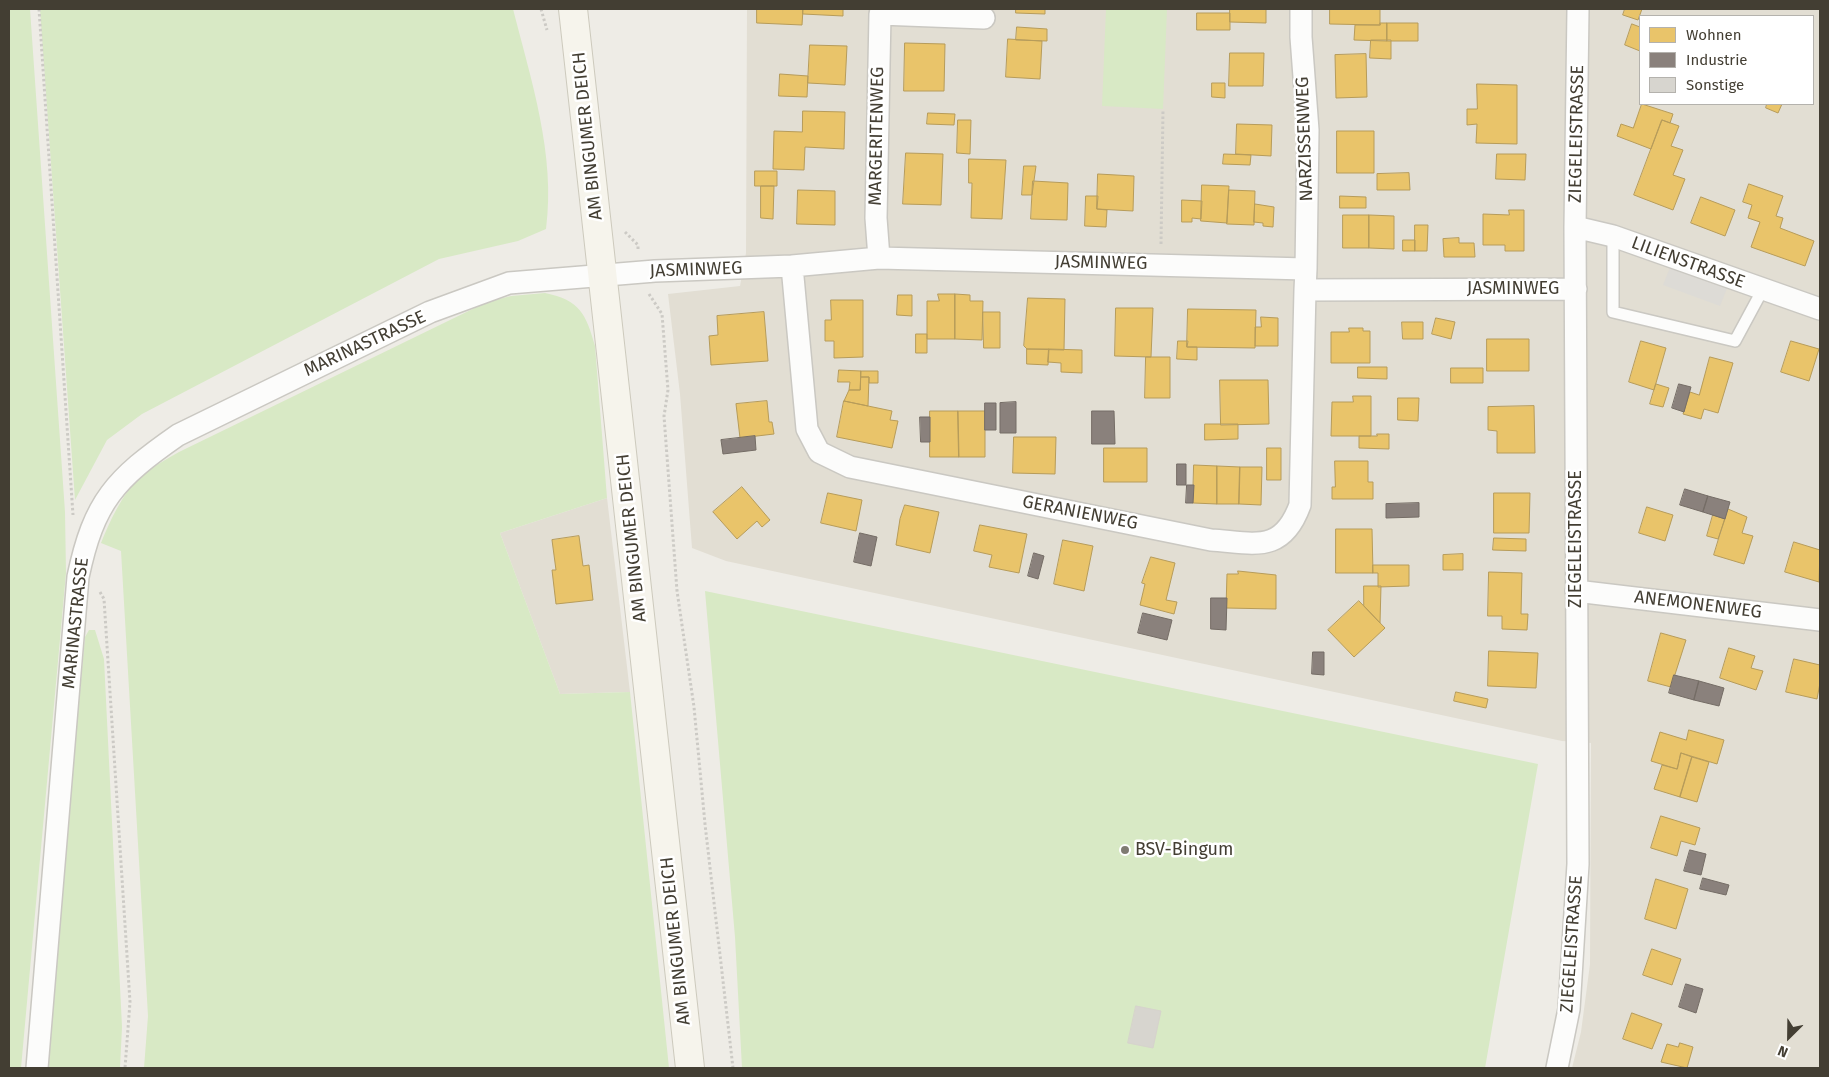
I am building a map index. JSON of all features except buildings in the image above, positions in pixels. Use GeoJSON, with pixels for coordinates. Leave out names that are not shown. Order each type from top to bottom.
{"type":"FeatureCollection","features":[{"type":"Feature","properties":{"kind":"main road","name":"AM BINGUMER DEICH"},"geometry":{"type":"LineString","coordinates":[[574,9],[690,1068]]}},
{"type":"Feature","properties":{"kind":"street","name":"NARZISSENWEG"},"geometry":{"type":"LineString","coordinates":[[1301,9],[1308,130],[1306,268]]}},
{"type":"Feature","properties":{"kind":"street","name":"ZIEGELEISTRASSE"},"geometry":{"type":"LineString","coordinates":[[1557,1068],[1569,1009],[1578,864],[1575,227],[1578,9]]}},
{"type":"Feature","properties":{"kind":"street","name":"MARGERITENWEG"},"geometry":{"type":"LineString","coordinates":[[879,258],[876,218],[880,12],[984,18]]}},
{"type":"Feature","properties":{"kind":"street","name":"LILIENSTRASSE"},"geometry":{"type":"LineString","coordinates":[[1575,227],[1613,236],[1820,309]]}},
{"type":"Feature","properties":{"kind":"street","name":"JASMINWEG"},"geometry":{"type":"LineString","coordinates":[[603,275],[792,266],[879,258],[1306,268]]}},
{"type":"Feature","properties":{"kind":"street","name":"GERANIENWEG"},"geometry":{"type":"LineString","coordinates":[[792,266],[807,429],[819,452],[850,466],[1211,540],[1260,543],[1282,536],[1293,524],[1300,505],[1306,290]]}},
{"type":"Feature","properties":{"kind":"street"},"geometry":{"type":"LineString","coordinates":[[1306,268],[1306,290]]}},
{"type":"Feature","properties":{"kind":"street","name":"MARINASTRASSE"},"geometry":{"type":"LineString","coordinates":[[37,1068],[78,577],[84,547],[94,520],[117,485],[140,461],[178,435],[352,349],[456,302],[509,283],[603,275]]}},
{"type":"Feature","properties":{"kind":"street","name":"JASMINWEG"},"geometry":{"type":"LineString","coordinates":[[1306,290],[1576,289]]}},
{"type":"Feature","properties":{"kind":"street","name":"ANEMONENWEG"},"geometry":{"type":"LineString","coordinates":[[1576,591],[1820,620]]}},
{"type":"Feature","properties":{"kind":"lane","name":"LILIENSTRASSE"},"geometry":{"type":"LineString","coordinates":[[1613,236],[1613,312],[1735,340],[1763,289]]}},
{"type":"Feature","properties":{"kind":"path"},"geometry":{"type":"LineString","coordinates":[[39,9],[73,524]]}},
{"type":"Feature","properties":{"kind":"path"},"geometry":{"type":"LineString","coordinates":[[1159,265],[1163,109]]}},
{"type":"Feature","properties":{"kind":"path"},"geometry":{"type":"LineString","coordinates":[[639,272],[644,287],[662,314],[668,390],[664,416],[677,591],[694,707],[705,824],[733,1068]]}},
{"type":"Feature","properties":{"kind":"path"},"geometry":{"type":"LineString","coordinates":[[78,577],[95,584],[104,599],[130,1002],[125,1068]]}},
{"type":"Feature","properties":{"kind":"shaded area"},"geometry":{"type":"Polygon","coordinates":[[[747,9],[1820,9],[1820,1068],[1572,1068],[1581,1032],[1590,964],[1591,743],[1562,741],[726,561],[692,548],[680,394],[668,294],[740,286],[746,253],[747,9]]]}},
{"type":"Feature","properties":{"kind":"shaded area"},"geometry":{"type":"Polygon","coordinates":[[[1671,265],[1728,286],[1720,306],[1663,285],[1671,265]]]}},
{"type":"Feature","properties":{"kind":"shaded area"},"geometry":{"type":"Polygon","coordinates":[[[607,498],[630,692],[560,694],[500,533],[607,498]]]}},
{"type":"Feature","properties":{"kind":"green space"},"geometry":{"type":"Polygon","coordinates":[[[9,9],[30,9],[65,512],[66,573],[21,1068],[9,1068],[9,9]]]}},
{"type":"Feature","properties":{"kind":"green space"},"geometry":{"type":"Polygon","coordinates":[[[40,9],[513,9],[534,90],[545,146],[548,173],[546,229],[518,241],[439,259],[142,414],[107,440],[75,500],[40,9]]]}},
{"type":"Feature","properties":{"kind":"green space"},"geometry":{"type":"Polygon","coordinates":[[[1106,9],[1167,9],[1163,109],[1102,106],[1106,9]]]}},
{"type":"Feature","properties":{"kind":"green space"},"geometry":{"type":"Polygon","coordinates":[[[545,293],[574,304],[580,310],[592,335],[595,346],[607,498],[500,533],[560,694],[630,692],[669,1068],[144,1068],[148,1016],[121,551],[101,543],[114,514],[138,479],[150,469],[179,452],[487,302],[511,296],[545,293]]]}},
{"type":"Feature","properties":{"kind":"green space","name":"BSV-Bingum"},"geometry":{"type":"Polygon","coordinates":[[[705,591],[1538,764],[1485,1068],[742,1068],[735,937],[705,591]]]}},
{"type":"Feature","properties":{"kind":"green space"},"geometry":{"type":"Polygon","coordinates":[[[89,630],[95,630],[104,659],[122,1027],[120,1068],[45,1068],[85,637],[89,630]]]}},
{"type":"Feature","properties":{"kind":"place","name":"BSV-Bingum"},"geometry":{"type":"Point","coordinates":[1125,850]}}]}
